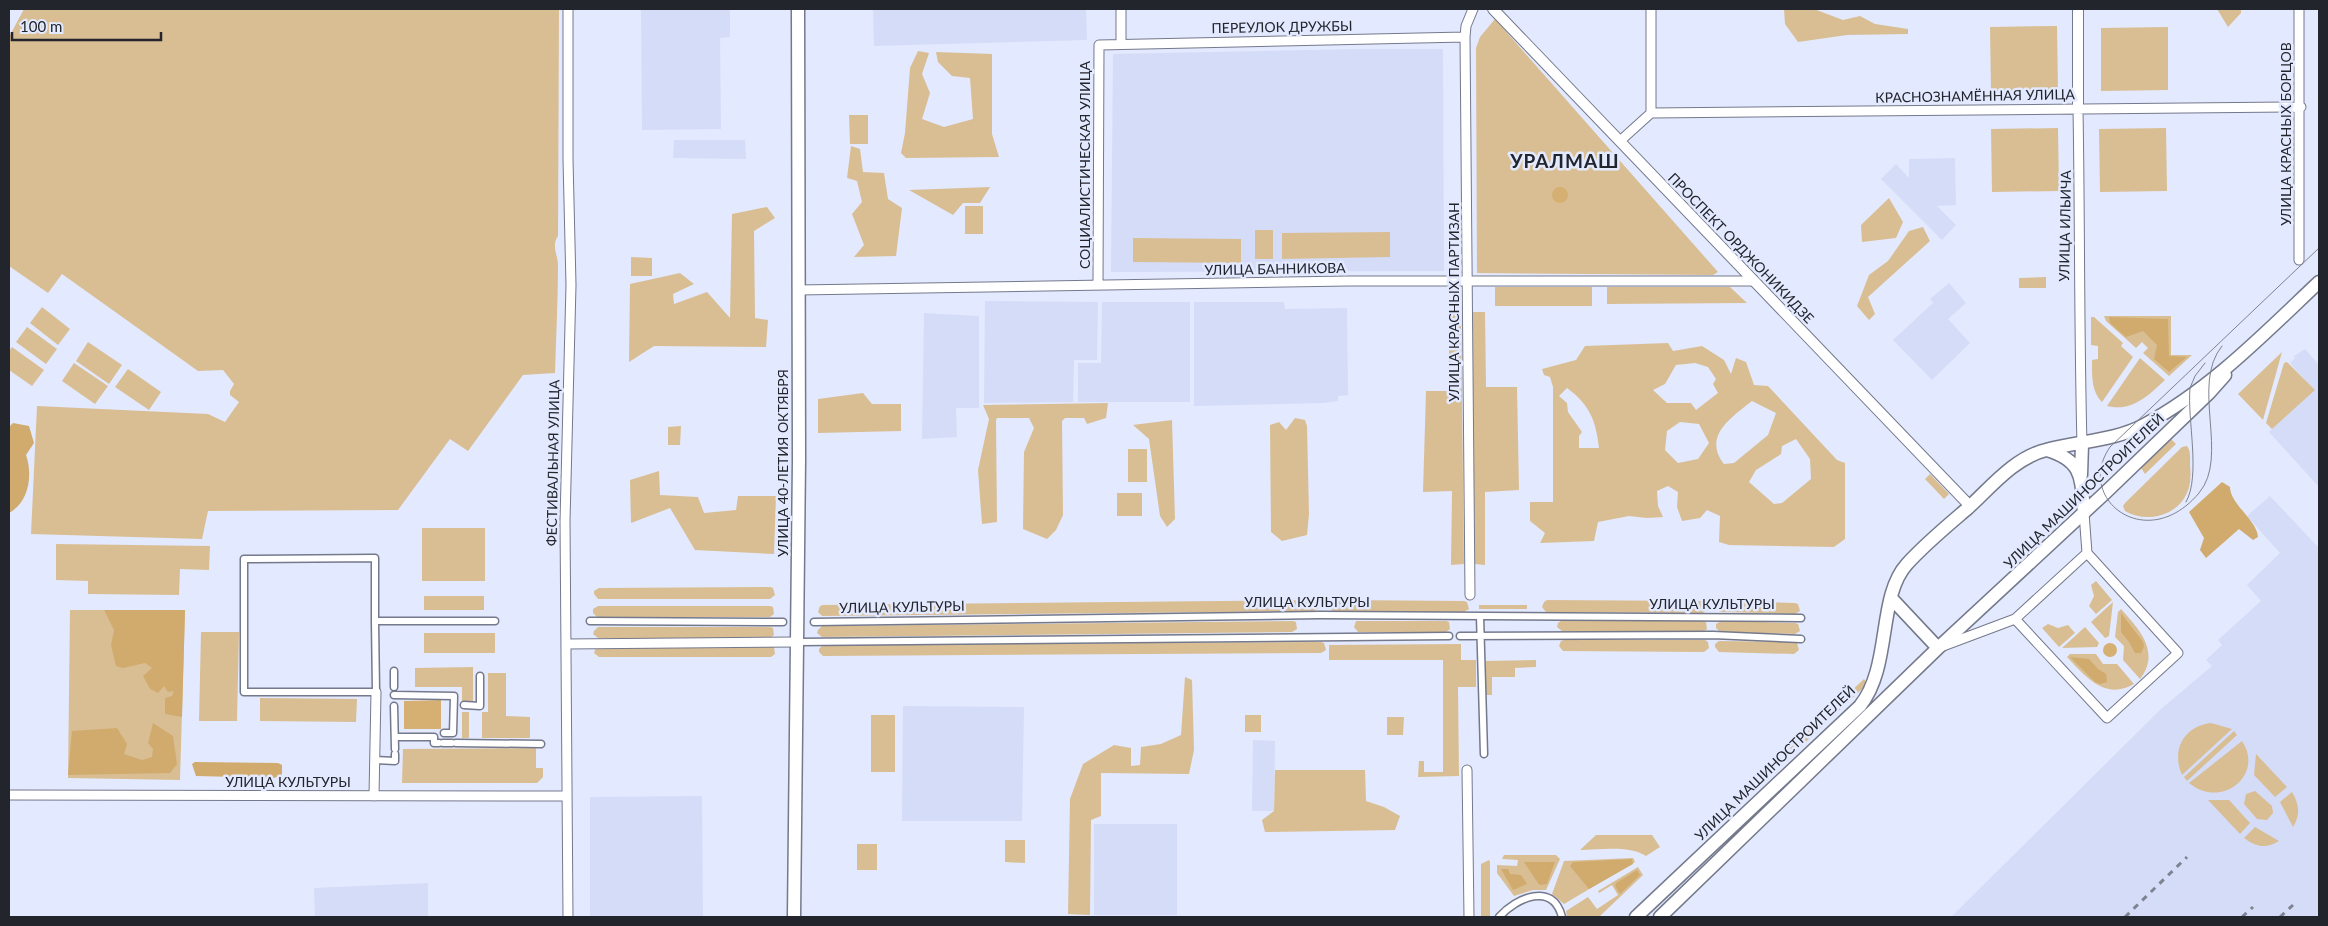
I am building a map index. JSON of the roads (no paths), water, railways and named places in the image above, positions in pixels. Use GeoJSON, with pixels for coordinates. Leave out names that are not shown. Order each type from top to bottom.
{"type":"FeatureCollection","features":[{"type":"Feature","properties":{"kind":"main road","name":"УЛИЦА 40-ЛЕТИЯ ОКТЯБРЯ"},"geometry":{"type":"LineString","coordinates":[[794,917],[798,642],[798,9]]}},
{"type":"Feature","properties":{"kind":"main road","name":"УЛИЦА МАШИНОСТРОИТЕЛЕЙ"},"geometry":{"type":"LineString","coordinates":[[1660,917],[1938,648],[2084,513],[2209,393],[2243,354],[2319,282]]}},
{"type":"Feature","properties":{"kind":"main road","name":"УЛИЦА МАШИНОСТРОИТЕЛЕЙ"},"geometry":{"type":"LineString","coordinates":[[1636,917],[1864,700],[1874,684],[1897,580],[1908,563],[2010,468],[2034,454],[2046,450],[2123,434],[2143,426],[2190,395],[2243,354]]}},
{"type":"Feature","properties":{"kind":"main road"},"geometry":{"type":"LineString","coordinates":[[2082,444],[2081,475],[2084,513]]}},
{"type":"Feature","properties":{"kind":"main road"},"geometry":{"type":"LineString","coordinates":[[2046,450],[2067,458],[2075,465],[2081,475]]}},
{"type":"Feature","properties":{"kind":"main road"},"geometry":{"type":"LineString","coordinates":[[1892,598],[1938,648]]}},
{"type":"Feature","properties":{"kind":"street","name":"ФЕСТИВАЛЬНАЯ УЛИЦА"},"geometry":{"type":"LineString","coordinates":[[568,9],[568,159],[571,285],[565,521],[568,917]]}},
{"type":"Feature","properties":{"kind":"street"},"geometry":{"type":"LineString","coordinates":[[1121,9],[1121,44]]}},
{"type":"Feature","properties":{"kind":"street","name":"УЛИЦА КРАСНЫХ ПАРТИЗАН"},"geometry":{"type":"LineString","coordinates":[[1470,595],[1465,38],[1466,26],[1473,9]]}},
{"type":"Feature","properties":{"kind":"street","name":"ПРОСПЕКТ ОРДЖОНИКИДЗЕ"},"geometry":{"type":"LineString","coordinates":[[1493,9],[1753,281],[1882,412],[1970,506]]}},
{"type":"Feature","properties":{"kind":"street"},"geometry":{"type":"LineString","coordinates":[[1620,142],[1650,113],[1651,9]]}},
{"type":"Feature","properties":{"kind":"street","name":"УЛИЦА ИЛЬИЧА"},"geometry":{"type":"LineString","coordinates":[[2078,9],[2080,220],[2078,310],[2082,444]]}},
{"type":"Feature","properties":{"kind":"street","name":"УЛИЦА КРАСНЫХ БОРЦОВ"},"geometry":{"type":"LineString","coordinates":[[2299,260],[2300,9]]}},
{"type":"Feature","properties":{"kind":"street","name":"ПЕРЕУЛОК ДРУЖБЫ"},"geometry":{"type":"LineString","coordinates":[[1099,45],[1465,38]]}},
{"type":"Feature","properties":{"kind":"street","name":"СОЦИАЛИСТИЧЕСКАЯ УЛИЦА"},"geometry":{"type":"LineString","coordinates":[[1098,285],[1099,45]]}},
{"type":"Feature","properties":{"kind":"street","name":"КРАСНОЗНАМЁННАЯ УЛИЦА"},"geometry":{"type":"LineString","coordinates":[[1650,113],[2301,107]]}},
{"type":"Feature","properties":{"kind":"street","name":"УЛИЦА БАННИКОВА"},"geometry":{"type":"LineString","coordinates":[[798,290],[1467,281],[1753,281]]}},
{"type":"Feature","properties":{"kind":"street"},"geometry":{"type":"LineString","coordinates":[[2015,619],[2107,718],[2178,653],[2087,553],[2084,513]]}},
{"type":"Feature","properties":{"kind":"street"},"geometry":{"type":"LineString","coordinates":[[1938,648],[2015,619],[2087,553]]}},
{"type":"Feature","properties":{"kind":"street"},"geometry":{"type":"LineString","coordinates":[[374,796],[376,692],[375,555],[244,559],[244,692],[376,692]]}},
{"type":"Feature","properties":{"kind":"street","name":"УЛИЦА КУЛЬТУРЫ"},"geometry":{"type":"LineString","coordinates":[[814,622],[1316,615],[1801,618]]}},
{"type":"Feature","properties":{"kind":"street"},"geometry":{"type":"LineString","coordinates":[[1480,616],[1484,754]]}},
{"type":"Feature","properties":{"kind":"street"},"geometry":{"type":"LineString","coordinates":[[375,621],[495,621]]}},
{"type":"Feature","properties":{"kind":"street"},"geometry":{"type":"LineString","coordinates":[[590,622],[783,622]]}},
{"type":"Feature","properties":{"kind":"street"},"geometry":{"type":"LineString","coordinates":[[1460,636],[1713,635],[1801,640]]}},
{"type":"Feature","properties":{"kind":"street"},"geometry":{"type":"LineString","coordinates":[[566,644],[1449,636]]}},
{"type":"Feature","properties":{"kind":"street"},"geometry":{"type":"LineString","coordinates":[[375,760],[395,760],[394,672]]}},
{"type":"Feature","properties":{"kind":"street"},"geometry":{"type":"LineString","coordinates":[[459,705],[480,706],[480,676]]}},
{"type":"Feature","properties":{"kind":"street"},"geometry":{"type":"LineString","coordinates":[[394,691],[454,696],[459,705],[453,733],[440,738]]}},
{"type":"Feature","properties":{"kind":"street"},"geometry":{"type":"LineString","coordinates":[[395,737],[440,738],[454,743],[541,744]]}},
{"type":"Feature","properties":{"kind":"street"},"geometry":{"type":"LineString","coordinates":[[1468,770],[1469,917]]}},
{"type":"Feature","properties":{"kind":"street","name":"УЛИЦА КУЛЬТУРЫ"},"geometry":{"type":"LineString","coordinates":[[9,795],[567,796]]}},
{"type":"Feature","properties":{"kind":"street"},"geometry":{"type":"LineString","coordinates":[[1499,917],[1523,899],[1538,895],[1546,897],[1554,903],[1560,910],[1562,917]]}},
{"type":"Feature","properties":{"kind":"tram line"},"geometry":{"type":"LineString","coordinates":[[2222,346],[2213,362],[2209,380],[2211,460],[2208,478],[2199,493],[2179,511],[2158,519],[2138,519],[2122,513],[2109,501],[2101,485],[2101,466],[2110,447],[2319,248]]}},
{"type":"Feature","properties":{"kind":"tram line"},"geometry":{"type":"LineString","coordinates":[[2186,502],[2193,478],[2190,388],[2195,376],[2205,363]]}},
{"type":"Feature","properties":{"kind":"railway"},"geometry":{"type":"LineString","coordinates":[[2125,917],[2187,857]]}},
{"type":"Feature","properties":{"kind":"railway"},"geometry":{"type":"LineString","coordinates":[[2280,917],[2293,905]]}},
{"type":"Feature","properties":{"kind":"railway"},"geometry":{"type":"LineString","coordinates":[[2242,917],[2253,907]]}},
{"type":"Feature","properties":{"kind":"district","name":"УРАЛМАШ"},"geometry":{"type":"Point","coordinates":[1565,161]}}]}
